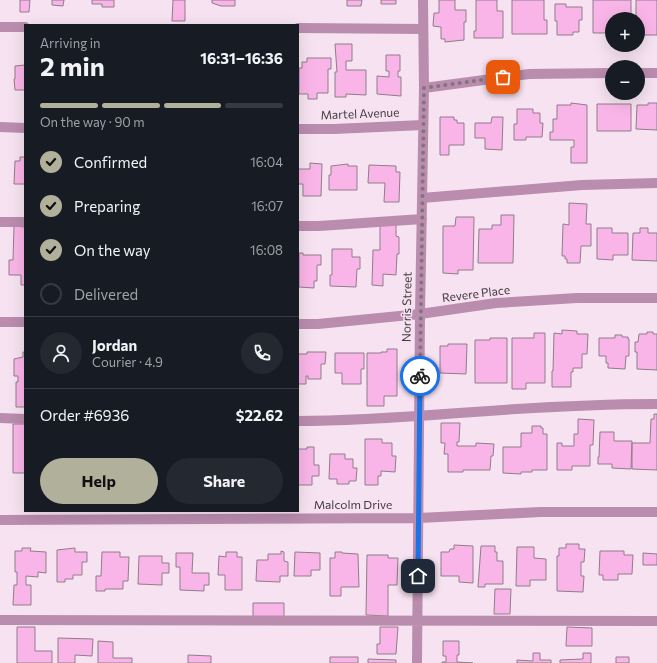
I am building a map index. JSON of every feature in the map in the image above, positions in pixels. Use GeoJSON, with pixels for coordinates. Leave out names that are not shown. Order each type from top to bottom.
{"type":"FeatureCollection","features":[{"type":"Feature","properties":{"kind":"street","name":"Norris Street"},"geometry":{"type":"LineString","coordinates":[[417,663],[420,314],[424,88],[423,0]]}},
{"type":"Feature","properties":{"kind":"street"},"geometry":{"type":"LineString","coordinates":[[0,27],[24,27]]}},
{"type":"Feature","properties":{"kind":"street"},"geometry":{"type":"LineString","coordinates":[[299,28],[423,29]]}},
{"type":"Feature","properties":{"kind":"street"},"geometry":{"type":"LineString","coordinates":[[424,88],[528,74],[605,73]]}},
{"type":"Feature","properties":{"kind":"street"},"geometry":{"type":"LineString","coordinates":[[645,73],[657,73]]}},
{"type":"Feature","properties":{"kind":"street","name":"Martel Avenue"},"geometry":{"type":"LineString","coordinates":[[299,129],[334,129],[423,124]]}},
{"type":"Feature","properties":{"kind":"street"},"geometry":{"type":"LineString","coordinates":[[0,128],[24,128]]}},
{"type":"Feature","properties":{"kind":"street"},"geometry":{"type":"LineString","coordinates":[[422,198],[582,185],[657,183]]}},
{"type":"Feature","properties":{"kind":"street"},"geometry":{"type":"LineString","coordinates":[[299,226],[422,219]]}},
{"type":"Feature","properties":{"kind":"street"},"geometry":{"type":"LineString","coordinates":[[0,222],[24,222]]}},
{"type":"Feature","properties":{"kind":"street","name":"Revere Place"},"geometry":{"type":"LineString","coordinates":[[299,324],[318,324],[420,314],[496,303],[577,298],[657,298]]}},
{"type":"Feature","properties":{"kind":"street"},"geometry":{"type":"LineString","coordinates":[[0,322],[24,322]]}},
{"type":"Feature","properties":{"kind":"street"},"geometry":{"type":"LineString","coordinates":[[299,421],[420,416],[613,404],[657,404]]}},
{"type":"Feature","properties":{"kind":"street"},"geometry":{"type":"LineString","coordinates":[[0,418],[24,419]]}},
{"type":"Feature","properties":{"kind":"street","name":"Malcolm Drive"},"geometry":{"type":"LineString","coordinates":[[0,520],[419,518],[541,512],[657,512]]}},
{"type":"Feature","properties":{"kind":"street"},"geometry":{"type":"LineString","coordinates":[[0,620],[418,620],[657,622]]}},
{"type":"Feature","properties":{"kind":"building"},"geometry":{"type":"Polygon","coordinates":[[[20,0],[30,0],[29,12],[20,12],[20,0]]]}},
{"type":"Feature","properties":{"kind":"building"},"geometry":{"type":"Polygon","coordinates":[[[52,0],[64,0],[63,6],[52,5],[52,0]]]}},
{"type":"Feature","properties":{"kind":"building"},"geometry":{"type":"Polygon","coordinates":[[[92,0],[114,0],[114,7],[102,7],[102,4],[92,4],[92,0]]]}},
{"type":"Feature","properties":{"kind":"building"},"geometry":{"type":"Polygon","coordinates":[[[173,0],[185,0],[185,21],[172,21],[173,0]]]}},
{"type":"Feature","properties":{"kind":"building"},"geometry":{"type":"Polygon","coordinates":[[[212,0],[235,0],[235,6],[221,6],[212,3],[212,0]]]}},
{"type":"Feature","properties":{"kind":"building"},"geometry":{"type":"Polygon","coordinates":[[[347,0],[362,0],[361,6],[347,6],[347,0]]]}},
{"type":"Feature","properties":{"kind":"building"},"geometry":{"type":"Polygon","coordinates":[[[381,0],[396,0],[396,4],[381,4],[381,0]]]}},
{"type":"Feature","properties":{"kind":"building"},"geometry":{"type":"Polygon","coordinates":[[[439,0],[455,0],[455,10],[466,10],[464,40],[445,42],[445,39],[441,39],[441,27],[433,26],[434,13],[439,13],[439,0]]]}},
{"type":"Feature","properties":{"kind":"building"},"geometry":{"type":"Polygon","coordinates":[[[476,0],[497,0],[497,11],[503,11],[503,38],[474,38],[474,31],[476,31],[476,0]]]}},
{"type":"Feature","properties":{"kind":"building"},"geometry":{"type":"Polygon","coordinates":[[[512,0],[544,0],[544,20],[547,20],[547,34],[512,34],[512,0]]]}},
{"type":"Feature","properties":{"kind":"building"},"geometry":{"type":"Polygon","coordinates":[[[593,0],[631,0],[631,12],[605,12],[605,33],[593,33],[593,0]]]}},
{"type":"Feature","properties":{"kind":"building"},"geometry":{"type":"Polygon","coordinates":[[[636,0],[657,0],[657,35],[645,35],[645,12],[636,12],[636,0]]]}},
{"type":"Feature","properties":{"kind":"building"},"geometry":{"type":"Polygon","coordinates":[[[555,4],[566,4],[566,7],[582,7],[582,20],[579,20],[579,32],[573,32],[573,35],[557,35],[555,4]]]}},
{"type":"Feature","properties":{"kind":"building"},"geometry":{"type":"Polygon","coordinates":[[[335,44],[352,44],[352,61],[346,61],[346,70],[366,70],[366,95],[346,94],[346,97],[335,97],[335,72],[337,72],[335,44]]]}},
{"type":"Feature","properties":{"kind":"building"},"geometry":{"type":"Polygon","coordinates":[[[386,55],[400,55],[400,71],[398,71],[398,77],[401,77],[401,96],[377,94],[377,76],[389,77],[389,71],[386,71],[386,55]]]}},
{"type":"Feature","properties":{"kind":"building"},"geometry":{"type":"Polygon","coordinates":[[[307,58],[331,58],[331,69],[328,69],[328,93],[317,93],[317,99],[308,99],[308,94],[299,94],[299,68],[302,68],[302,62],[307,62],[307,58]]]}},
{"type":"Feature","properties":{"kind":"building"},"geometry":{"type":"Polygon","coordinates":[[[24,65],[24,90],[15,90],[15,66],[24,65]]]}},
{"type":"Feature","properties":{"kind":"building"},"geometry":{"type":"Polygon","coordinates":[[[571,103],[587,105],[587,163],[571,163],[571,147],[574,147],[574,140],[550,140],[550,132],[553,132],[553,119],[557,119],[557,105],[571,105],[571,103]]]}},
{"type":"Feature","properties":{"kind":"building"},"geometry":{"type":"Polygon","coordinates":[[[648,103],[657,103],[657,130],[636,129],[637,105],[648,105],[648,103]]]}},
{"type":"Feature","properties":{"kind":"building"},"geometry":{"type":"Polygon","coordinates":[[[597,104],[631,104],[631,131],[597,131],[597,104]]]}},
{"type":"Feature","properties":{"kind":"building"},"geometry":{"type":"Polygon","coordinates":[[[517,109],[533,109],[533,113],[540,113],[540,123],[543,123],[542,137],[526,137],[526,140],[514,140],[514,124],[517,124],[517,109]]]}},
{"type":"Feature","properties":{"kind":"building"},"geometry":{"type":"Polygon","coordinates":[[[440,117],[454,117],[454,120],[457,120],[457,123],[464,123],[464,145],[449,145],[449,155],[440,155],[440,117]]]}},
{"type":"Feature","properties":{"kind":"building"},"geometry":{"type":"Polygon","coordinates":[[[492,117],[503,117],[502,150],[485,149],[485,138],[475,138],[475,123],[491,123],[492,117]]]}},
{"type":"Feature","properties":{"kind":"building"},"geometry":{"type":"Polygon","coordinates":[[[20,157],[24,157],[24,184],[14,184],[15,161],[20,161],[20,157]]]}},
{"type":"Feature","properties":{"kind":"building"},"geometry":{"type":"Polygon","coordinates":[[[310,163],[322,164],[321,196],[303,196],[303,184],[299,184],[299,169],[310,169],[310,163]]]}},
{"type":"Feature","properties":{"kind":"building"},"geometry":{"type":"Polygon","coordinates":[[[348,164],[348,166],[357,166],[357,190],[329,190],[329,175],[331,175],[331,166],[348,164]]]}},
{"type":"Feature","properties":{"kind":"building"},"geometry":{"type":"Polygon","coordinates":[[[369,165],[396,166],[396,172],[400,172],[399,202],[384,202],[385,183],[368,183],[369,165]]]}},
{"type":"Feature","properties":{"kind":"building"},"geometry":{"type":"Polygon","coordinates":[[[569,203],[587,204],[586,224],[591,224],[591,246],[581,246],[580,263],[567,263],[565,256],[562,256],[563,224],[569,225],[569,203]]]}},
{"type":"Feature","properties":{"kind":"building"},"geometry":{"type":"Polygon","coordinates":[[[501,215],[514,215],[513,263],[478,263],[479,229],[492,229],[492,225],[501,225],[501,215]]]}},
{"type":"Feature","properties":{"kind":"building"},"geometry":{"type":"Polygon","coordinates":[[[456,217],[474,217],[473,270],[458,270],[458,274],[443,273],[443,226],[455,226],[456,217]]]}},
{"type":"Feature","properties":{"kind":"building"},"geometry":{"type":"Polygon","coordinates":[[[380,223],[396,224],[396,236],[399,237],[399,254],[397,254],[396,275],[383,274],[383,286],[372,285],[373,250],[380,250],[380,223]]]}},
{"type":"Feature","properties":{"kind":"building"},"geometry":{"type":"Polygon","coordinates":[[[14,226],[24,227],[24,285],[21,285],[21,275],[9,275],[9,260],[13,260],[14,226]]]}},
{"type":"Feature","properties":{"kind":"building"},"geometry":{"type":"Polygon","coordinates":[[[597,228],[612,228],[612,233],[628,233],[628,255],[613,255],[613,260],[597,259],[597,228]]]}},
{"type":"Feature","properties":{"kind":"building"},"geometry":{"type":"Polygon","coordinates":[[[640,228],[648,228],[648,233],[657,233],[657,261],[632,260],[633,233],[640,233],[640,228]]]}},
{"type":"Feature","properties":{"kind":"building"},"geometry":{"type":"Polygon","coordinates":[[[332,249],[352,249],[352,257],[360,257],[360,269],[357,269],[356,287],[330,286],[330,275],[332,275],[332,249]]]}},
{"type":"Feature","properties":{"kind":"building"},"geometry":{"type":"Polygon","coordinates":[[[299,253],[303,253],[303,255],[321,255],[321,265],[317,265],[317,281],[314,281],[314,288],[299,287],[299,253]]]}},
{"type":"Feature","properties":{"kind":"building"},"geometry":{"type":"Polygon","coordinates":[[[562,330],[577,331],[577,334],[588,334],[587,354],[582,354],[582,368],[573,368],[573,372],[571,372],[571,387],[552,387],[554,333],[562,334],[562,330]]]}},
{"type":"Feature","properties":{"kind":"building"},"geometry":{"type":"Polygon","coordinates":[[[647,332],[657,334],[657,370],[637,369],[637,352],[635,352],[635,342],[638,342],[639,334],[647,334],[647,332]]]}},
{"type":"Feature","properties":{"kind":"building"},"geometry":{"type":"Polygon","coordinates":[[[534,333],[545,333],[545,383],[526,383],[526,389],[512,389],[512,338],[534,338],[534,333]]]}},
{"type":"Feature","properties":{"kind":"building"},"geometry":{"type":"Polygon","coordinates":[[[615,335],[622,335],[622,337],[628,337],[629,339],[629,356],[626,356],[625,369],[608,368],[606,356],[599,356],[599,338],[615,338],[615,335]]]}},
{"type":"Feature","properties":{"kind":"building"},"geometry":{"type":"Polygon","coordinates":[[[490,338],[507,338],[507,383],[475,383],[475,340],[490,340],[490,338]]]}},
{"type":"Feature","properties":{"kind":"building"},"geometry":{"type":"Polygon","coordinates":[[[448,344],[467,344],[466,374],[440,373],[440,346],[448,346],[448,344]]]}},
{"type":"Feature","properties":{"kind":"building"},"geometry":{"type":"Polygon","coordinates":[[[387,349],[397,349],[397,396],[384,396],[384,406],[367,406],[367,353],[387,352],[387,349]]]}},
{"type":"Feature","properties":{"kind":"building"},"geometry":{"type":"Polygon","coordinates":[[[24,352],[24,407],[16,407],[16,382],[18,382],[18,376],[14,376],[14,359],[23,357],[24,352]]]}},
{"type":"Feature","properties":{"kind":"building"},"geometry":{"type":"Polygon","coordinates":[[[307,352],[326,352],[325,364],[321,364],[321,379],[308,379],[308,376],[306,376],[306,384],[299,384],[299,354],[307,354],[307,352]]]}},
{"type":"Feature","properties":{"kind":"building"},"geometry":{"type":"Polygon","coordinates":[[[335,353],[364,353],[364,369],[361,369],[361,384],[342,384],[342,373],[335,373],[335,353]]]}},
{"type":"Feature","properties":{"kind":"building"},"geometry":{"type":"Polygon","coordinates":[[[654,414],[657,414],[657,470],[632,469],[632,443],[650,443],[651,419],[654,419],[654,414]]]}},
{"type":"Feature","properties":{"kind":"building"},"geometry":{"type":"Polygon","coordinates":[[[578,419],[594,420],[593,445],[590,445],[590,466],[572,466],[572,470],[557,470],[557,443],[562,443],[562,446],[574,446],[574,434],[578,434],[578,419]]]}},
{"type":"Feature","properties":{"kind":"building"},"geometry":{"type":"Polygon","coordinates":[[[441,423],[460,423],[459,442],[457,442],[457,446],[476,446],[476,443],[494,444],[490,470],[463,470],[463,472],[448,472],[448,454],[444,454],[445,443],[441,443],[441,423]]]}},
{"type":"Feature","properties":{"kind":"building"},"geometry":{"type":"Polygon","coordinates":[[[13,424],[24,424],[24,473],[13,473],[13,424]]]}},
{"type":"Feature","properties":{"kind":"building"},"geometry":{"type":"Polygon","coordinates":[[[532,426],[541,426],[541,428],[543,428],[543,434],[547,434],[547,470],[532,470],[532,472],[521,472],[521,474],[503,473],[503,447],[521,447],[521,433],[532,433],[532,426]]]}},
{"type":"Feature","properties":{"kind":"building"},"geometry":{"type":"Polygon","coordinates":[[[600,432],[614,432],[614,441],[632,441],[631,469],[612,468],[612,464],[598,464],[600,432]]]}},
{"type":"Feature","properties":{"kind":"building"},"geometry":{"type":"Polygon","coordinates":[[[365,439],[382,439],[382,443],[392,443],[392,456],[396,456],[395,472],[381,471],[381,476],[378,476],[378,485],[365,485],[365,439]]]}},
{"type":"Feature","properties":{"kind":"building"},"geometry":{"type":"Polygon","coordinates":[[[307,447],[314,447],[314,465],[319,465],[319,476],[312,476],[312,485],[299,485],[299,449],[307,449],[307,447]]]}},
{"type":"Feature","properties":{"kind":"building"},"geometry":{"type":"Polygon","coordinates":[[[330,454],[345,454],[345,459],[353,459],[353,468],[357,468],[356,481],[349,481],[349,484],[337,484],[337,479],[329,479],[330,454]]]}},
{"type":"Feature","properties":{"kind":"building"},"geometry":{"type":"Polygon","coordinates":[[[566,544],[579,544],[579,549],[585,549],[584,562],[581,562],[581,576],[584,576],[583,592],[557,591],[557,556],[559,556],[559,548],[566,548],[566,544]]]}},
{"type":"Feature","properties":{"kind":"building"},"geometry":{"type":"Polygon","coordinates":[[[454,545],[473,546],[473,583],[459,582],[459,576],[441,576],[441,552],[449,552],[450,549],[454,549],[454,545]]]}},
{"type":"Feature","properties":{"kind":"building"},"geometry":{"type":"Polygon","coordinates":[[[481,546],[495,546],[497,561],[503,561],[503,584],[485,584],[485,587],[478,587],[481,546]]]}},
{"type":"Feature","properties":{"kind":"building"},"geometry":{"type":"Polygon","coordinates":[[[517,547],[534,547],[534,558],[546,559],[546,580],[530,580],[530,586],[516,586],[517,547]]]}},
{"type":"Feature","properties":{"kind":"building"},"geometry":{"type":"Polygon","coordinates":[[[22,548],[31,548],[30,551],[46,552],[46,573],[38,572],[38,577],[26,576],[26,585],[31,585],[31,605],[13,605],[14,585],[17,585],[17,572],[15,572],[15,551],[22,551],[22,548]]]}},
{"type":"Feature","properties":{"kind":"building"},"geometry":{"type":"Polygon","coordinates":[[[75,548],[75,552],[87,552],[87,562],[82,562],[82,575],[73,575],[73,579],[65,579],[65,582],[57,582],[57,550],[75,548]]]}},
{"type":"Feature","properties":{"kind":"building"},"geometry":{"type":"Polygon","coordinates":[[[281,551],[284,552],[284,561],[288,562],[288,576],[280,576],[280,582],[256,581],[257,560],[268,560],[268,554],[281,554],[281,551]]]}},
{"type":"Feature","properties":{"kind":"building"},"geometry":{"type":"Polygon","coordinates":[[[600,551],[624,551],[624,555],[633,555],[632,574],[618,574],[618,580],[603,580],[603,575],[599,575],[600,551]]]}},
{"type":"Feature","properties":{"kind":"building"},"geometry":{"type":"Polygon","coordinates":[[[102,552],[120,552],[120,557],[129,557],[128,581],[123,581],[123,589],[105,589],[105,591],[96,591],[96,576],[101,576],[102,552]]]}},
{"type":"Feature","properties":{"kind":"building"},"geometry":{"type":"Polygon","coordinates":[[[226,552],[237,552],[237,557],[242,557],[242,590],[225,590],[225,575],[218,575],[219,556],[226,557],[226,552]]]}},
{"type":"Feature","properties":{"kind":"building"},"geometry":{"type":"Polygon","coordinates":[[[295,552],[320,553],[320,570],[311,570],[311,576],[294,576],[295,552]]]}},
{"type":"Feature","properties":{"kind":"building"},"geometry":{"type":"Polygon","coordinates":[[[335,552],[358,554],[359,587],[341,587],[341,596],[330,596],[330,558],[335,558],[335,552]]]}},
{"type":"Feature","properties":{"kind":"building"},"geometry":{"type":"Polygon","coordinates":[[[176,553],[193,553],[192,573],[209,573],[209,585],[204,585],[204,591],[180,590],[180,567],[176,567],[176,553]]]}},
{"type":"Feature","properties":{"kind":"building"},"geometry":{"type":"Polygon","coordinates":[[[643,553],[657,554],[657,565],[643,565],[643,553]]]}},
{"type":"Feature","properties":{"kind":"building"},"geometry":{"type":"Polygon","coordinates":[[[367,555],[388,555],[388,558],[398,558],[397,585],[388,585],[388,616],[366,615],[367,555]]]}},
{"type":"Feature","properties":{"kind":"building"},"geometry":{"type":"Polygon","coordinates":[[[139,556],[162,556],[162,563],[169,563],[169,573],[162,573],[162,585],[138,584],[139,556]]]}},
{"type":"Feature","properties":{"kind":"building"},"geometry":{"type":"Polygon","coordinates":[[[495,589],[511,589],[510,614],[494,614],[495,589]]]}},
{"type":"Feature","properties":{"kind":"building"},"geometry":{"type":"Polygon","coordinates":[[[253,603],[284,603],[284,617],[253,617],[253,603]]]}},
{"type":"Feature","properties":{"kind":"building"},"geometry":{"type":"Polygon","coordinates":[[[17,627],[35,627],[35,651],[52,651],[52,663],[17,663],[17,627]]]}},
{"type":"Feature","properties":{"kind":"building"},"geometry":{"type":"Polygon","coordinates":[[[380,627],[398,627],[396,654],[377,654],[377,644],[380,644],[380,627]]]}},
{"type":"Feature","properties":{"kind":"building"},"geometry":{"type":"Polygon","coordinates":[[[567,627],[592,628],[592,646],[566,646],[567,627]]]}},
{"type":"Feature","properties":{"kind":"building"},"geometry":{"type":"Polygon","coordinates":[[[58,638],[93,639],[92,656],[75,655],[75,663],[58,663],[58,638]]]}},
{"type":"Feature","properties":{"kind":"building"},"geometry":{"type":"Polygon","coordinates":[[[98,641],[113,642],[113,658],[132,658],[132,663],[98,663],[98,641]]]}},
{"type":"Feature","properties":{"kind":"building"},"geometry":{"type":"Polygon","coordinates":[[[443,641],[459,641],[459,655],[457,655],[457,662],[473,663],[442,663],[446,662],[446,656],[443,656],[443,641]]]}},
{"type":"Feature","properties":{"kind":"building"},"geometry":{"type":"Polygon","coordinates":[[[533,653],[540,653],[540,660],[551,660],[551,663],[517,663],[517,660],[533,661],[533,653]]]}},
{"type":"Feature","properties":{"kind":"building"},"geometry":{"type":"Polygon","coordinates":[[[583,653],[591,653],[591,663],[560,663],[560,660],[583,659],[583,653]]]}},
{"type":"Feature","properties":{"kind":"building"},"geometry":{"type":"Polygon","coordinates":[[[188,655],[211,656],[211,663],[188,663],[188,655]]]}},
{"type":"Feature","properties":{"kind":"building"},"geometry":{"type":"Polygon","coordinates":[[[330,657],[358,657],[358,663],[330,663],[330,657]]]}},
{"type":"Feature","properties":{"kind":"building"},"geometry":{"type":"Polygon","coordinates":[[[616,657],[629,657],[629,663],[616,663],[616,657]]]}},
{"type":"Feature","properties":{"kind":"building"},"geometry":{"type":"Polygon","coordinates":[[[368,659],[396,660],[396,663],[368,663],[368,659]]]}},
{"type":"Feature","properties":{"kind":"way so far"},"geometry":{"type":"LineString","coordinates":[[420,376],[424,88],[503,77]]}},
{"type":"Feature","properties":{"kind":"route"},"geometry":{"type":"LineString","coordinates":[[418,576],[420,376]]}}]}
